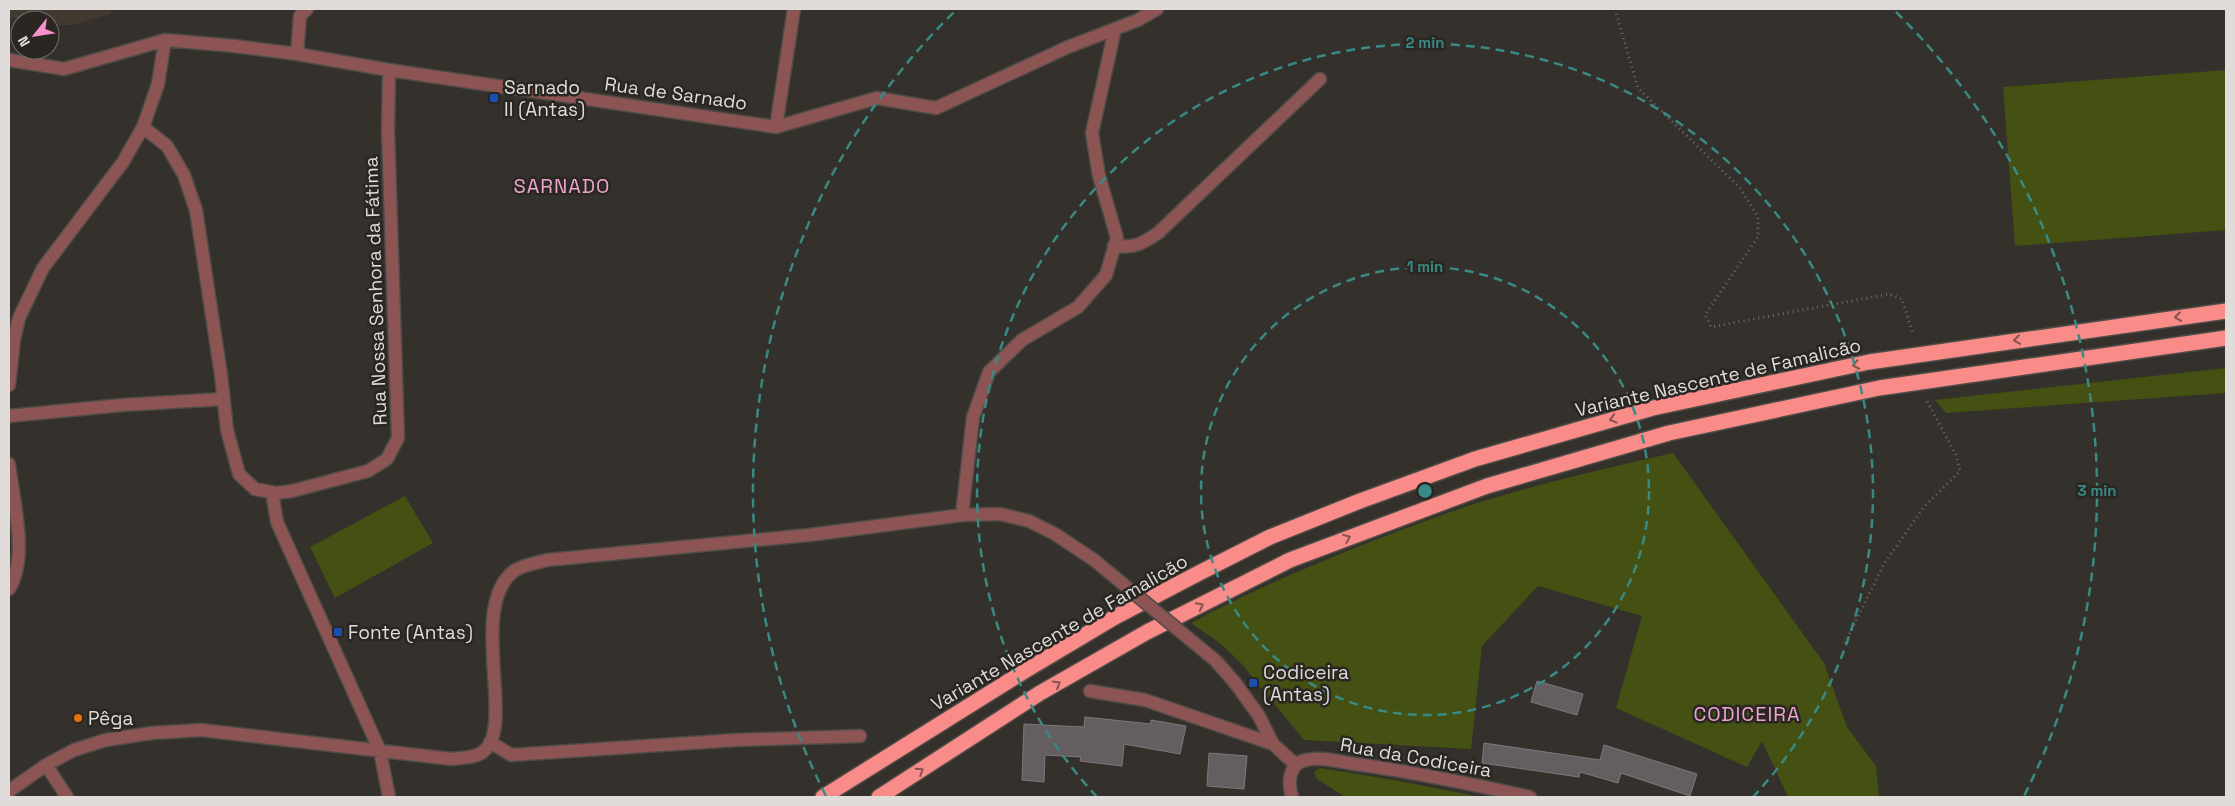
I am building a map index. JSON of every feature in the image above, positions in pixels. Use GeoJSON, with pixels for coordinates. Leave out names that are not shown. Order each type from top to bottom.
{"type":"FeatureCollection","features":[{"type":"Feature","properties":{"kind":"highway","name":"Variante Nascente de Famalicão"},"geometry":{"type":"LineString","coordinates":[[824,797],[1028,669],[1116,617],[1199,573],[1270,538],[1360,501],[1475,459],[1652,408],[1869,362],[2226,311]]}},
{"type":"Feature","properties":{"kind":"highway"},"geometry":{"type":"LineString","coordinates":[[879,797],[1040,693],[1147,632],[1290,560],[1487,486],[1669,433],[1878,388],[2226,338]]}},
{"type":"Feature","properties":{"kind":"street"},"geometry":{"type":"LineString","coordinates":[[297,54],[300,16],[308,9]]}},
{"type":"Feature","properties":{"kind":"street"},"geometry":{"type":"LineString","coordinates":[[776,127],[794,9]]}},
{"type":"Feature","properties":{"kind":"street","name":"Rua de Sarnado"},"geometry":{"type":"LineString","coordinates":[[9,60],[64,69],[165,40],[297,54],[389,70],[776,127],[877,98],[936,108],[1068,47],[1138,20],[1157,9]]}},
{"type":"Feature","properties":{"kind":"street"},"geometry":{"type":"LineString","coordinates":[[962,515],[973,417],[989,372],[1022,340],[1078,307],[1106,275],[1117,238],[1099,176],[1092,133],[1116,29]]}},
{"type":"Feature","properties":{"kind":"street"},"geometry":{"type":"LineString","coordinates":[[9,385],[14,340],[19,318],[43,268],[123,162],[143,127],[158,84],[165,40]]}},
{"type":"Feature","properties":{"kind":"street","name":"Rua Nossa Senhora da Fátima"},"geometry":{"type":"LineString","coordinates":[[143,127],[167,146],[184,175],[196,210],[228,430],[239,474],[255,489],[272,492],[292,492],[368,471],[387,459],[398,438],[388,131],[389,70]]}},
{"type":"Feature","properties":{"kind":"street"},"geometry":{"type":"LineString","coordinates":[[1114,246],[1138,246],[1158,234],[1320,79]]}},
{"type":"Feature","properties":{"kind":"street"},"geometry":{"type":"LineString","coordinates":[[9,416],[122,405],[224,399]]}},
{"type":"Feature","properties":{"kind":"street"},"geometry":{"type":"LineString","coordinates":[[9,464],[19,549],[18,570],[9,589]]}},
{"type":"Feature","properties":{"kind":"street"},"geometry":{"type":"LineString","coordinates":[[272,492],[277,522],[380,751],[389,797]]}},
{"type":"Feature","properties":{"kind":"street"},"geometry":{"type":"LineString","coordinates":[[9,790],[46,765],[74,750],[106,740],[152,733],[201,730],[451,759],[469,757],[484,752],[490,742],[495,726],[492,625],[497,595],[503,582],[515,570],[546,560],[810,535],[962,515],[1000,514],[1028,522],[1055,534],[1094,560],[1216,661],[1236,684],[1259,716],[1274,744],[1296,765],[1290,774],[1289,787],[1292,797]]}},
{"type":"Feature","properties":{"kind":"street"},"geometry":{"type":"LineString","coordinates":[[1090,691],[1144,700],[1274,744]]}},
{"type":"Feature","properties":{"kind":"street"},"geometry":{"type":"LineString","coordinates":[[490,742],[511,755],[736,740],[860,736]]}},
{"type":"Feature","properties":{"kind":"street","name":"Rua da Codiceira"},"geometry":{"type":"LineString","coordinates":[[1296,765],[1304,760],[1325,760],[1394,769],[1530,797]]}},
{"type":"Feature","properties":{"kind":"street"},"geometry":{"type":"LineString","coordinates":[[46,765],[67,797]]}},
{"type":"Feature","properties":{"kind":"path"},"geometry":{"type":"LineString","coordinates":[[1615,9],[1638,88],[1740,188],[1758,217],[1758,237],[1705,314],[1710,327],[1889,294],[1902,299],[1913,334]]}},
{"type":"Feature","properties":{"kind":"path"},"geometry":{"type":"LineString","coordinates":[[1845,643],[1884,564],[1924,507],[1960,471],[1956,455],[1926,401]]}},
{"type":"Feature","properties":{"kind":"shaded area"},"geometry":{"type":"Polygon","coordinates":[[[9,9],[112,9],[110,14],[72,25],[60,25],[60,10],[10,10],[9,18],[9,9]]]}},
{"type":"Feature","properties":{"kind":"green space"},"geometry":{"type":"Polygon","coordinates":[[[2226,70],[2226,230],[2015,246],[2003,87],[2226,70]]]}},
{"type":"Feature","properties":{"kind":"green space"},"geometry":{"type":"Polygon","coordinates":[[[2226,368],[2226,393],[1946,413],[1935,400],[2226,368]]]}},
{"type":"Feature","properties":{"kind":"green space"},"geometry":{"type":"Polygon","coordinates":[[[1673,453],[1824,663],[1847,727],[1876,766],[1879,797],[1788,797],[1762,741],[1747,767],[1616,708],[1642,616],[1538,586],[1482,646],[1471,749],[1304,740],[1240,662],[1221,644],[1191,623],[1252,592],[1315,564],[1470,505],[1586,473],[1673,453]]]}},
{"type":"Feature","properties":{"kind":"green space"},"geometry":{"type":"Polygon","coordinates":[[[405,496],[433,543],[335,598],[310,547],[405,496]]]}},
{"type":"Feature","properties":{"kind":"green space"},"geometry":{"type":"Polygon","coordinates":[[[1320,768],[1481,797],[1345,797],[1317,779],[1314,772],[1320,768]]]}},
{"type":"Feature","properties":{"kind":"building"},"geometry":{"type":"Polygon","coordinates":[[[1537,681],[1583,694],[1577,715],[1531,702],[1537,681]]]}},
{"type":"Feature","properties":{"kind":"building"},"geometry":{"type":"Polygon","coordinates":[[[1085,717],[1151,724],[1151,720],[1186,726],[1180,754],[1124,744],[1122,766],[1080,761],[1081,757],[1045,755],[1044,782],[1022,780],[1024,724],[1084,727],[1085,717]]]}},
{"type":"Feature","properties":{"kind":"building"},"geometry":{"type":"Polygon","coordinates":[[[1484,743],[1600,760],[1604,745],[1697,774],[1690,796],[1621,773],[1618,783],[1580,772],[1579,777],[1482,763],[1484,743]]]}},
{"type":"Feature","properties":{"kind":"building"},"geometry":{"type":"Polygon","coordinates":[[[1209,753],[1247,756],[1244,789],[1207,786],[1209,753]]]}},
{"type":"Feature","properties":{"kind":"place","name":"Sarnado II (Antas)"},"geometry":{"type":"Point","coordinates":[494,98]}},
{"type":"Feature","properties":{"kind":"place","name":"Fonte (Antas)"},"geometry":{"type":"Point","coordinates":[338,632]}},
{"type":"Feature","properties":{"kind":"place","name":"Codiceira (Antas)"},"geometry":{"type":"Point","coordinates":[1253,683]}},
{"type":"Feature","properties":{"kind":"place","name":"Pêga"},"geometry":{"type":"Point","coordinates":[78,718]}},
{"type":"Feature","properties":{"kind":"district","name":"SARNADO"},"geometry":{"type":"Point","coordinates":[562,186]}},
{"type":"Feature","properties":{"kind":"district","name":"CODICEIRA"},"geometry":{"type":"Point","coordinates":[1747,714]}}]}
